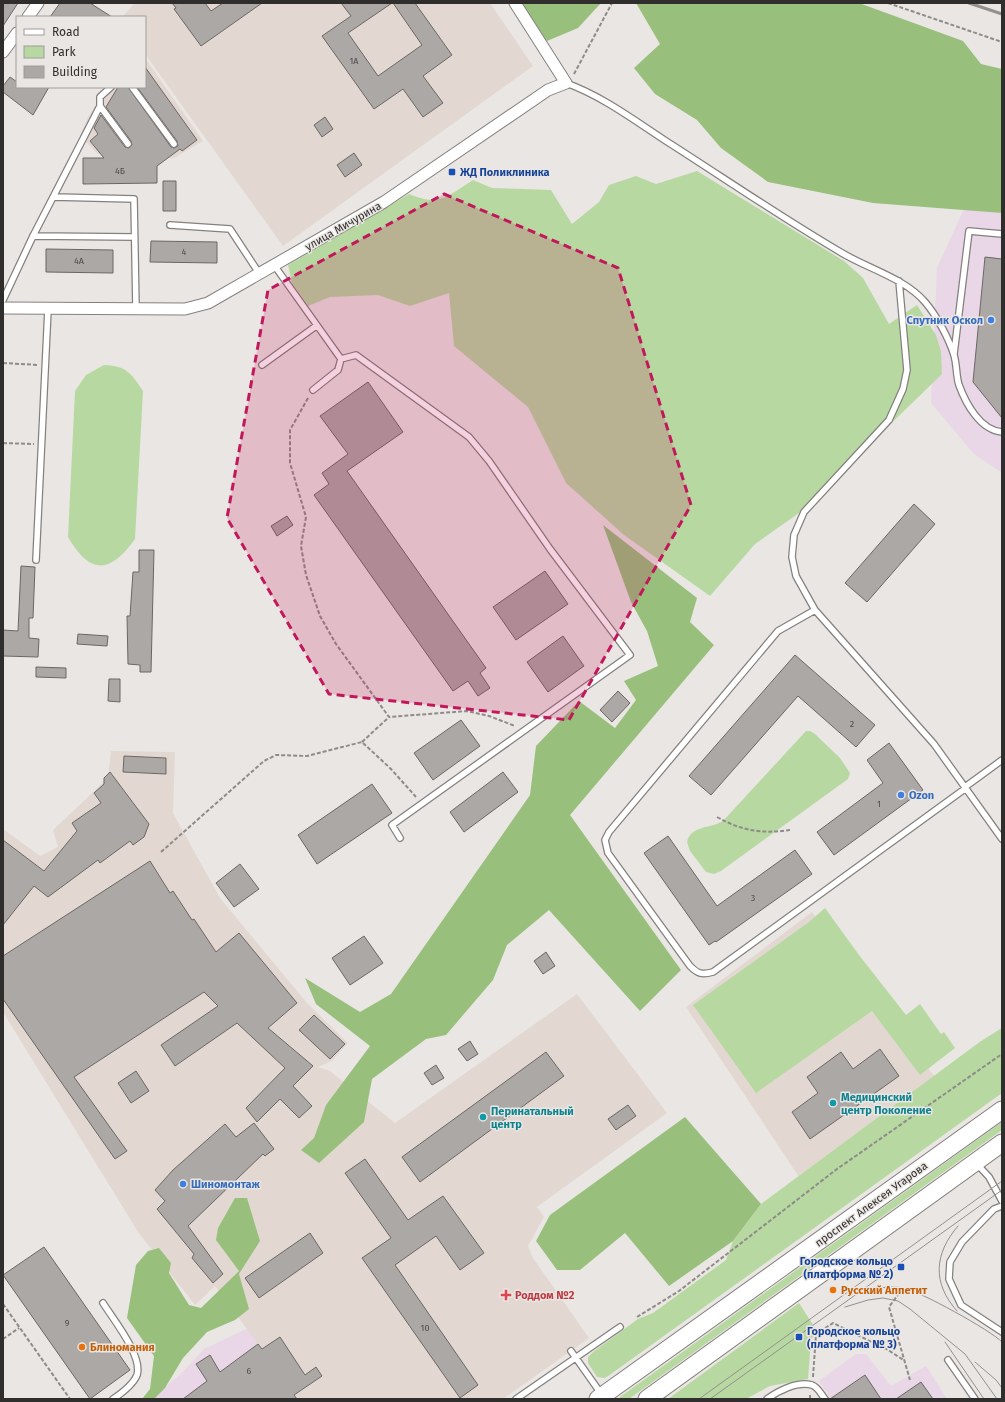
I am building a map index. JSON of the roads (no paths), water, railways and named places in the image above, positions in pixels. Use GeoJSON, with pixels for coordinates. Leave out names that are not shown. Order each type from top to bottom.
{"type":"FeatureCollection","features":[{"type":"Feature","properties":{"kind":"main road","name":"проспект Алексея Угарова"},"geometry":{"type":"LineString","coordinates":[[602,1398],[1002,1110]]}},
{"type":"Feature","properties":{"kind":"main road"},"geometry":{"type":"LineString","coordinates":[[647,1399],[1002,1143]]}},
{"type":"Feature","properties":{"kind":"street"},"geometry":{"type":"LineString","coordinates":[[29,16],[38,3]]}},
{"type":"Feature","properties":{"kind":"street"},"geometry":{"type":"LineString","coordinates":[[515,3],[566,83]]}},
{"type":"Feature","properties":{"kind":"street"},"geometry":{"type":"LineString","coordinates":[[3,52],[16,34]]}},
{"type":"Feature","properties":{"kind":"street","name":"улица Мичурина"},"geometry":{"type":"LineString","coordinates":[[3,308],[136,310],[185,309],[208,303],[384,202],[548,90],[566,83]]}},
{"type":"Feature","properties":{"kind":"lane"},"geometry":{"type":"LineString","coordinates":[[566,83],[585,90],[628,116],[843,253],[899,281],[925,302],[947,337],[954,357],[959,385],[980,422],[990,429],[1002,432]]}},
{"type":"Feature","properties":{"kind":"lane"},"geometry":{"type":"LineString","coordinates":[[3,300],[32,236],[54,197],[100,106],[100,97],[110,88]]}},
{"type":"Feature","properties":{"kind":"lane"},"geometry":{"type":"LineString","coordinates":[[133,88],[174,144]]}},
{"type":"Feature","properties":{"kind":"lane"},"geometry":{"type":"LineString","coordinates":[[100,106],[128,144]]}},
{"type":"Feature","properties":{"kind":"lane"},"geometry":{"type":"LineString","coordinates":[[54,197],[134,199],[136,310]]}},
{"type":"Feature","properties":{"kind":"lane"},"geometry":{"type":"LineString","coordinates":[[170,225],[230,229],[259,273]]}},
{"type":"Feature","properties":{"kind":"lane"},"geometry":{"type":"LineString","coordinates":[[954,357],[969,231],[1002,234]]}},
{"type":"Feature","properties":{"kind":"lane"},"geometry":{"type":"LineString","coordinates":[[32,236],[134,236]]}},
{"type":"Feature","properties":{"kind":"lane"},"geometry":{"type":"LineString","coordinates":[[274,264],[316,326],[341,359]]}},
{"type":"Feature","properties":{"kind":"lane"},"geometry":{"type":"LineString","coordinates":[[899,281],[907,370],[903,389],[889,420],[804,512],[794,535],[792,557],[796,576],[815,610],[915,720],[1002,839]]}},
{"type":"Feature","properties":{"kind":"lane"},"geometry":{"type":"LineString","coordinates":[[36,560],[48,309]]}},
{"type":"Feature","properties":{"kind":"lane"},"geometry":{"type":"LineString","coordinates":[[262,365],[316,326]]}},
{"type":"Feature","properties":{"kind":"lane"},"geometry":{"type":"LineString","coordinates":[[341,359],[356,355],[469,437],[489,461],[550,549],[630,655],[392,826],[400,838]]}},
{"type":"Feature","properties":{"kind":"lane"},"geometry":{"type":"LineString","coordinates":[[313,390],[338,370],[341,359]]}},
{"type":"Feature","properties":{"kind":"lane"},"geometry":{"type":"LineString","coordinates":[[815,610],[778,631],[609,832],[605,840],[608,853],[690,966],[698,974],[702,975],[713,972],[1002,760]]}},
{"type":"Feature","properties":{"kind":"lane"},"geometry":{"type":"LineString","coordinates":[[976,1162],[989,1177],[1002,1201]]}},
{"type":"Feature","properties":{"kind":"lane"},"geometry":{"type":"LineString","coordinates":[[1002,1206],[994,1209],[962,1242],[950,1262],[949,1280],[961,1305],[1002,1332]]}},
{"type":"Feature","properties":{"kind":"lane"},"geometry":{"type":"LineString","coordinates":[[103,1303],[136,1356],[137,1374],[127,1389],[113,1399]]}},
{"type":"Feature","properties":{"kind":"lane"},"geometry":{"type":"LineString","coordinates":[[516,1399],[620,1327]]}},
{"type":"Feature","properties":{"kind":"lane"},"geometry":{"type":"LineString","coordinates":[[571,1351],[602,1398]]}},
{"type":"Feature","properties":{"kind":"lane"},"geometry":{"type":"LineString","coordinates":[[948,1360],[975,1399]]}},
{"type":"Feature","properties":{"kind":"lane"},"geometry":{"type":"LineString","coordinates":[[767,1399],[778,1391],[801,1385],[812,1385],[818,1389],[825,1399]]}},
{"type":"Feature","properties":{"kind":"tram line"},"geometry":{"type":"LineString","coordinates":[[699,1399],[1002,1181]]}},
{"type":"Feature","properties":{"kind":"tram line"},"geometry":{"type":"LineString","coordinates":[[710,1399],[1002,1190]]}},
{"type":"Feature","properties":{"kind":"tram line"},"geometry":{"type":"LineString","coordinates":[[957,1311],[943,1290],[939,1268],[944,1247],[958,1226]]}},
{"type":"Feature","properties":{"kind":"tram line"},"geometry":{"type":"LineString","coordinates":[[863,1291],[893,1287],[911,1290],[970,1321],[1002,1342]]}},
{"type":"Feature","properties":{"kind":"tram line"},"geometry":{"type":"LineString","coordinates":[[845,1307],[868,1300],[883,1298],[898,1301],[965,1354],[997,1399]]}},
{"type":"Feature","properties":{"kind":"tram line"},"geometry":{"type":"LineString","coordinates":[[945,1342],[984,1399]]}},
{"type":"Feature","properties":{"kind":"tram line"},"geometry":{"type":"LineString","coordinates":[[975,1362],[996,1380],[1002,1388]]}},
{"type":"Feature","properties":{"kind":"railway"},"geometry":{"type":"LineString","coordinates":[[969,3],[1002,14]]}},
{"type":"Feature","properties":{"kind":"place","name":"ЖД Поликлиника"},"geometry":{"type":"Point","coordinates":[452,172]}},
{"type":"Feature","properties":{"kind":"place","name":"Спутник Оскол"},"geometry":{"type":"Point","coordinates":[991,320]}},
{"type":"Feature","properties":{"kind":"place","name":"Ozon"},"geometry":{"type":"Point","coordinates":[901,795]}},
{"type":"Feature","properties":{"kind":"place","name":"Медицинский центр Поколение"},"geometry":{"type":"Point","coordinates":[833,1103]}},
{"type":"Feature","properties":{"kind":"place","name":"Перинатальный центр"},"geometry":{"type":"Point","coordinates":[483,1117]}},
{"type":"Feature","properties":{"kind":"place","name":"Шиномонтаж"},"geometry":{"type":"Point","coordinates":[183,1184]}},
{"type":"Feature","properties":{"kind":"place","name":"Городское кольцо (платформа № 2)"},"geometry":{"type":"Point","coordinates":[901,1267]}},
{"type":"Feature","properties":{"kind":"place","name":"Русский Аппетит"},"geometry":{"type":"Point","coordinates":[833,1290]}},
{"type":"Feature","properties":{"kind":"place","name":"Роддом №2"},"geometry":{"type":"Point","coordinates":[506,1295]}},
{"type":"Feature","properties":{"kind":"place","name":"Городское кольцо (платформа № 3)"},"geometry":{"type":"Point","coordinates":[799,1337]}},
{"type":"Feature","properties":{"kind":"place","name":"Блиномания"},"geometry":{"type":"Point","coordinates":[82,1347]}}]}
